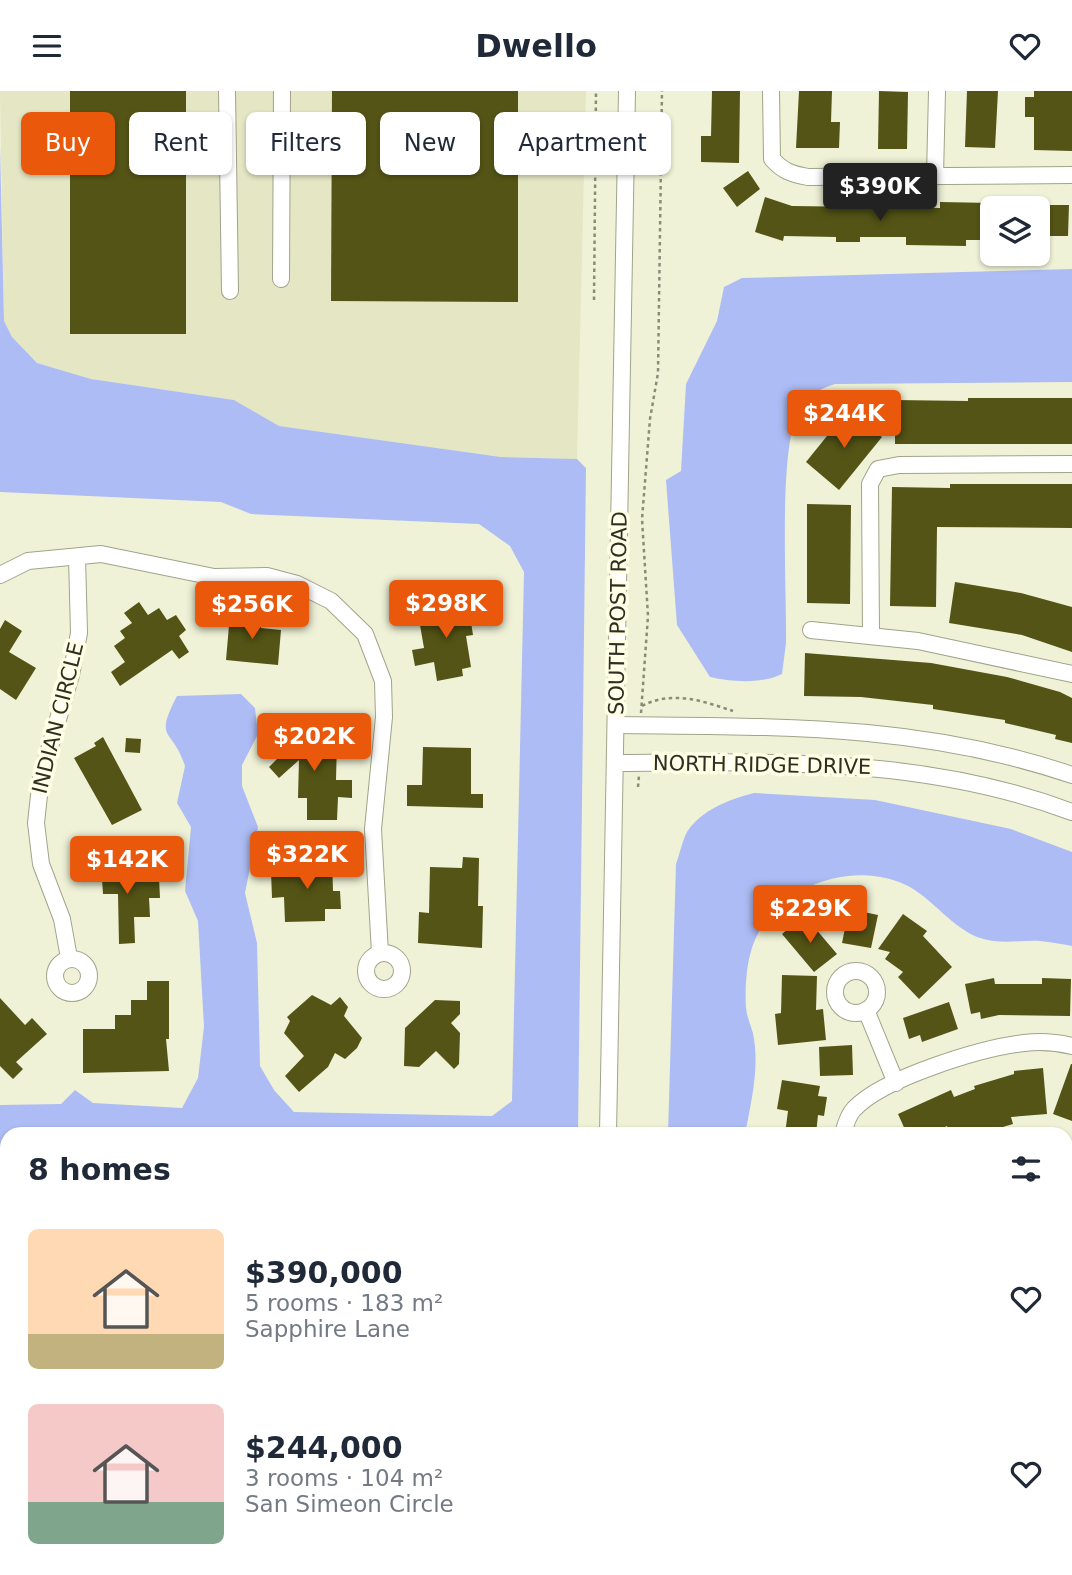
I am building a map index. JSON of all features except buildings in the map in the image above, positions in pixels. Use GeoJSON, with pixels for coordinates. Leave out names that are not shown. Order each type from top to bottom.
{"type":"FeatureCollection","features":[{"type":"Feature","properties":{"kind":"street"},"geometry":{"type":"LineString","coordinates":[[227,91],[230,291]]}},
{"type":"Feature","properties":{"kind":"street"},"geometry":{"type":"LineString","coordinates":[[281,279],[282,91]]}},
{"type":"Feature","properties":{"kind":"street","name":"SOUTH POST ROAD"},"geometry":{"type":"LineString","coordinates":[[608,1127],[628,91]]}},
{"type":"Feature","properties":{"kind":"street"},"geometry":{"type":"LineString","coordinates":[[771,91],[772,159],[783,171],[808,177],[1072,175]]}},
{"type":"Feature","properties":{"kind":"street"},"geometry":{"type":"LineString","coordinates":[[935,176],[937,91]]}},
{"type":"Feature","properties":{"kind":"street"},"geometry":{"type":"LineString","coordinates":[[872,634],[870,484],[878,469],[899,465],[1072,464]]}},
{"type":"Feature","properties":{"kind":"street"},"geometry":{"type":"LineString","coordinates":[[0,575],[28,561],[101,554],[214,577],[267,576],[287,581],[331,601],[365,634],[383,681],[384,717],[373,829],[380,953]]}},
{"type":"Feature","properties":{"kind":"street","name":"INDIAN CIRCLE"},"geometry":{"type":"LineString","coordinates":[[69,958],[62,919],[41,864],[36,823],[41,776],[71,675],[79,633],[77,557]]}},
{"type":"Feature","properties":{"kind":"street"},"geometry":{"type":"LineString","coordinates":[[811,630],[872,634],[959,649],[1072,674]]}},
{"type":"Feature","properties":{"kind":"street","name":"NORTH RIDGE DRIVE"},"geometry":{"type":"LineString","coordinates":[[616,725],[860,730],[962,745],[1072,775]]}},
{"type":"Feature","properties":{"kind":"street","name":"NORTH RIDGE DRIVE"},"geometry":{"type":"LineString","coordinates":[[615,763],[823,762],[871,766],[969,782],[1072,812]]}},
{"type":"Feature","properties":{"kind":"street"},"geometry":{"type":"LineString","coordinates":[[866,1010],[896,1083]]}},
{"type":"Feature","properties":{"kind":"street"},"geometry":{"type":"LineString","coordinates":[[846,1127],[852,1110],[896,1083],[1001,1046],[1054,1042],[1072,1045]]}},
{"type":"Feature","properties":{"kind":"path"},"geometry":{"type":"LineString","coordinates":[[594,300],[596,91]]}},
{"type":"Feature","properties":{"kind":"path"},"geometry":{"type":"LineString","coordinates":[[641,725],[648,616],[642,519],[650,419],[658,373],[662,91]]}},
{"type":"Feature","properties":{"kind":"path"},"geometry":{"type":"LineString","coordinates":[[638,787],[640,763]]}},
{"type":"Feature","properties":{"kind":"shaded area"},"geometry":{"type":"Polygon","coordinates":[[[0,91],[586,91],[585,112],[494,112],[494,175],[584,175],[577,459],[501,457],[279,426],[234,400],[91,379],[37,363],[12,337],[4,321],[0,91]]]}},
{"type":"Feature","properties":{"kind":"water"},"geometry":{"type":"Polygon","coordinates":[[[0,145],[4,321],[12,337],[37,363],[91,379],[234,400],[279,426],[501,457],[577,459],[586,468],[578,1127],[0,1127],[0,1105],[61,1104],[75,1090],[93,1103],[182,1108],[198,1078],[204,1027],[198,921],[185,891],[191,827],[177,803],[185,766],[166,728],[166,721],[177,696],[241,694],[255,708],[258,734],[242,765],[242,786],[258,827],[245,893],[257,943],[260,1066],[274,1090],[294,1112],[492,1116],[512,1101],[524,572],[510,546],[479,524],[251,514],[221,502],[0,492],[0,145]]]}},
{"type":"Feature","properties":{"kind":"water"},"geometry":{"type":"Polygon","coordinates":[[[1072,269],[1072,382],[835,384],[809,397],[798,412],[788,458],[785,524],[786,643],[782,674],[746,681],[710,677],[677,625],[666,480],[681,471],[686,384],[717,321],[724,287],[742,278],[1072,269]]]}},
{"type":"Feature","properties":{"kind":"water"},"geometry":{"type":"Polygon","coordinates":[[[754,793],[875,800],[1011,829],[1072,852],[1072,946],[1040,941],[993,941],[977,937],[957,925],[919,893],[899,882],[877,876],[854,875],[830,879],[808,887],[771,914],[758,933],[750,955],[746,1008],[756,1063],[746,1127],[668,1127],[676,864],[684,839],[693,824],[708,812],[754,793]]]}}]}
